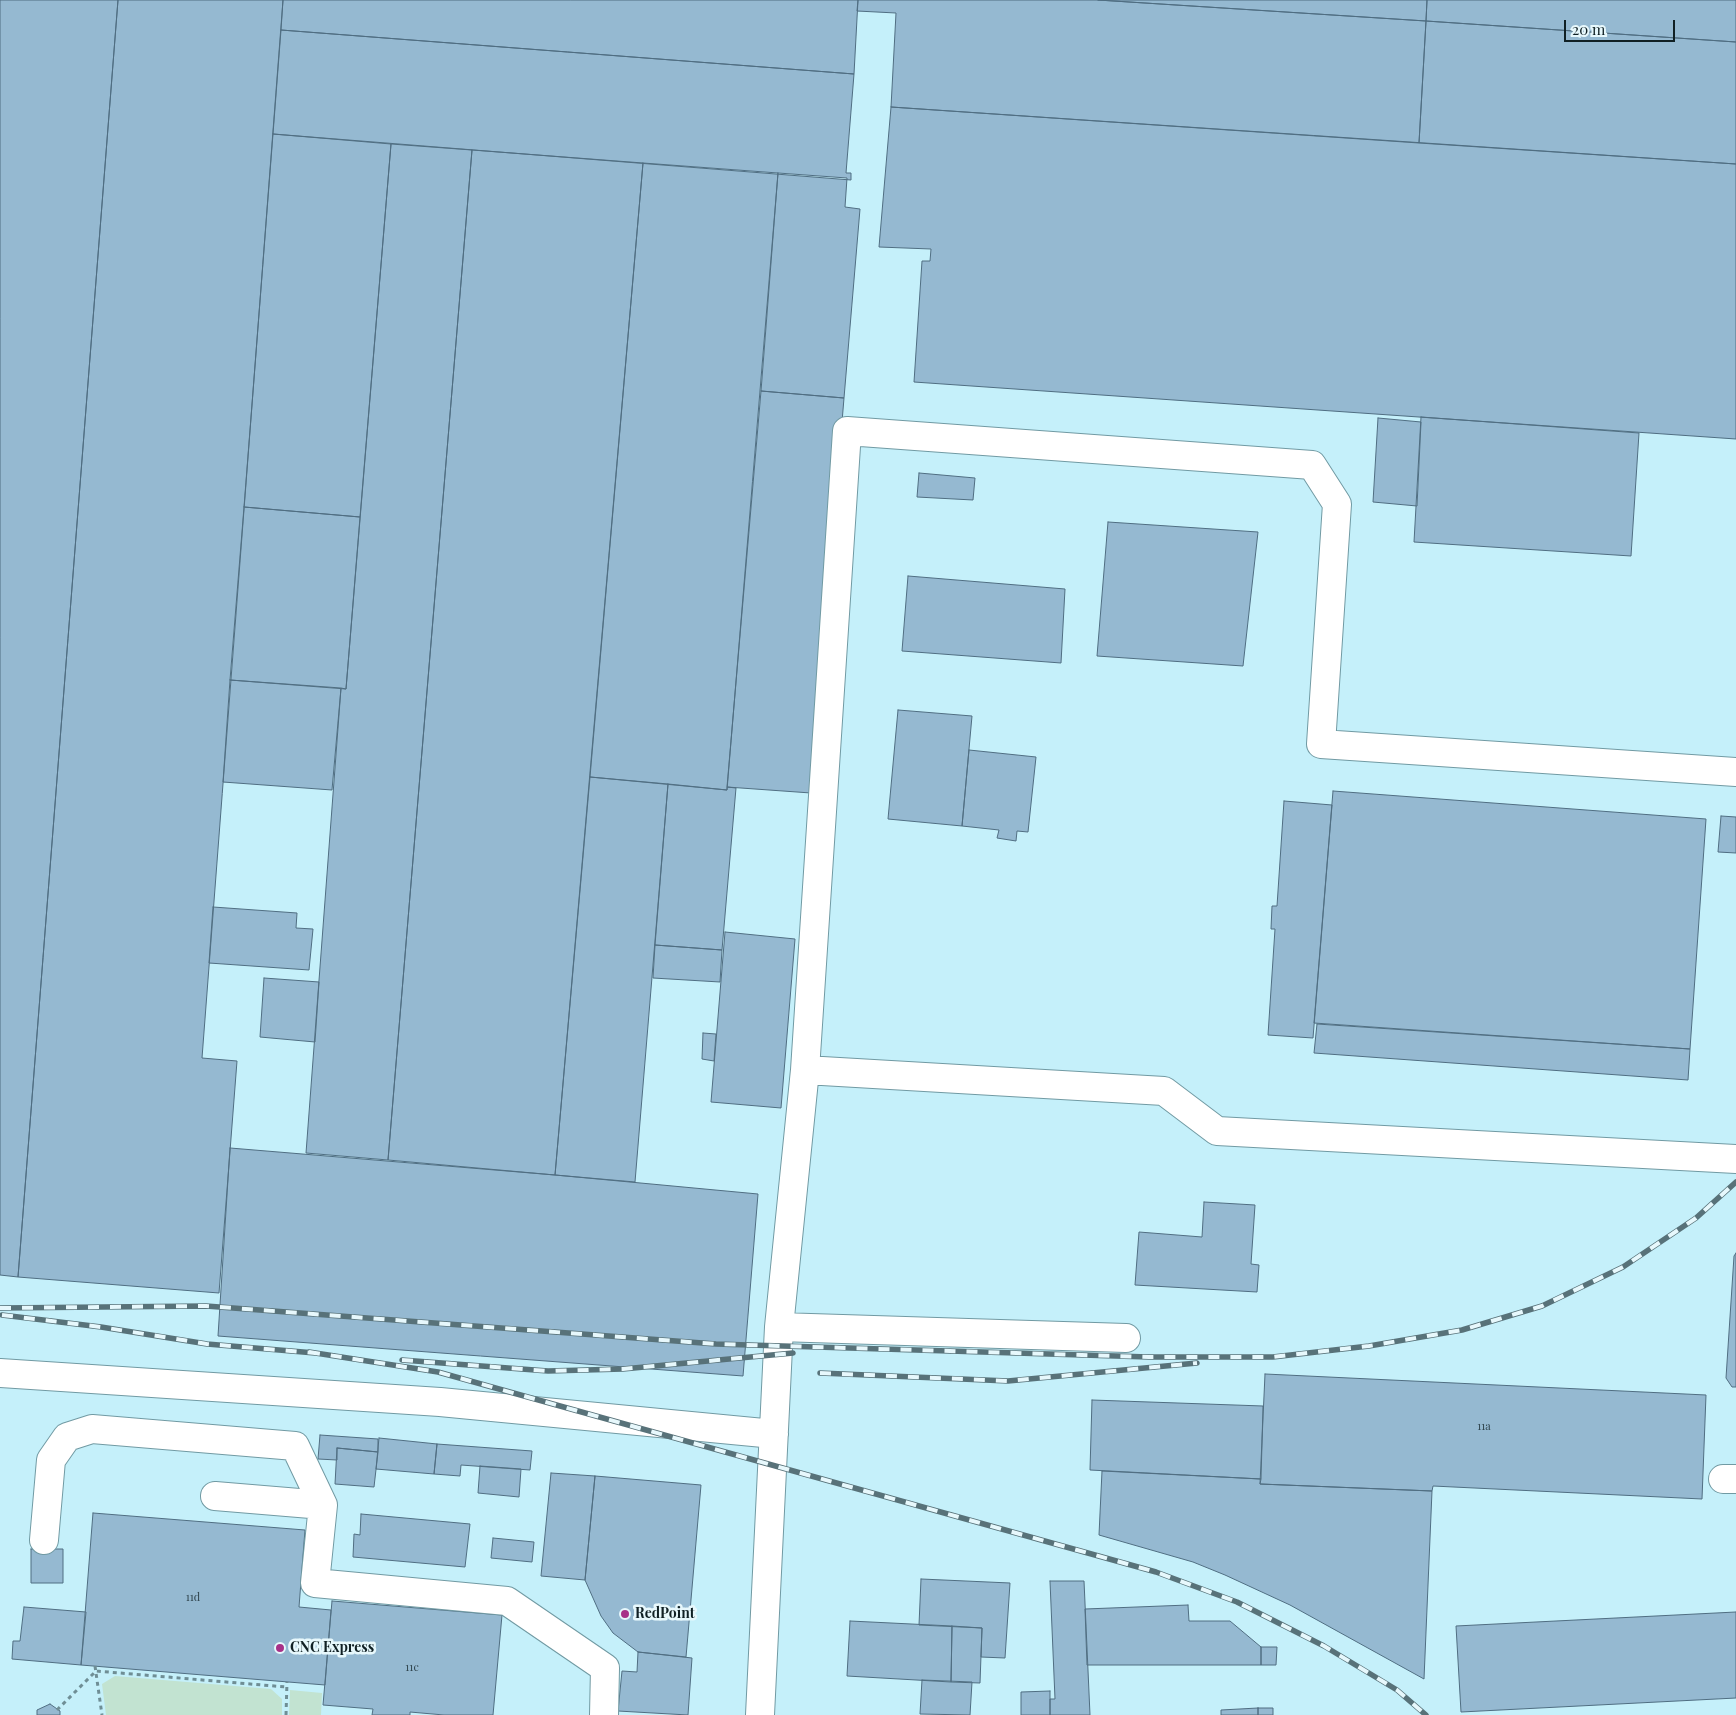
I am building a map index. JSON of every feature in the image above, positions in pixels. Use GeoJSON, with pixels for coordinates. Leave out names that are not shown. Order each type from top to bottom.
{"type":"FeatureCollection","features":[{"type":"Feature","properties":{"kind":"lane"},"geometry":{"type":"LineString","coordinates":[[760,1715],[779,1327],[805,1070],[847,431],[1312,465],[1337,504],[1321,744],[1736,772]]}},
{"type":"Feature","properties":{"kind":"lane"},"geometry":{"type":"LineString","coordinates":[[805,1070],[1164,1091],[1217,1131],[1736,1159]]}},
{"type":"Feature","properties":{"kind":"lane"},"geometry":{"type":"LineString","coordinates":[[779,1327],[1126,1338]]}},
{"type":"Feature","properties":{"kind":"lane"},"geometry":{"type":"LineString","coordinates":[[0,1374],[440,1402],[774,1434]]}},
{"type":"Feature","properties":{"kind":"lane"},"geometry":{"type":"LineString","coordinates":[[44,1540],[51,1460],[67,1437],[92,1429],[295,1446],[323,1505],[315,1583],[507,1601],[605,1668],[604,1715]]}},
{"type":"Feature","properties":{"kind":"lane"},"geometry":{"type":"LineString","coordinates":[[215,1496],[323,1505]]}},
{"type":"Feature","properties":{"kind":"path"},"geometry":{"type":"LineString","coordinates":[[95,1666],[102,1715]]}},
{"type":"Feature","properties":{"kind":"path"},"geometry":{"type":"LineString","coordinates":[[57,1710],[96,1671],[286,1687]]}},
{"type":"Feature","properties":{"kind":"path"},"geometry":{"type":"LineString","coordinates":[[286,1715],[287,1682]]}},
{"type":"Feature","properties":{"kind":"green space"},"geometry":{"type":"Polygon","coordinates":[[[115,1676],[271,1689],[282,1699],[282,1715],[106,1715],[102,1684],[115,1676]]]}},
{"type":"Feature","properties":{"kind":"green space"},"geometry":{"type":"Polygon","coordinates":[[[290,1690],[322,1693],[321,1715],[289,1715],[290,1690]]]}},
{"type":"Feature","properties":{"kind":"building"},"geometry":{"type":"Polygon","coordinates":[[[0,0],[118,0],[18,1277],[0,1275],[0,0]]]}},
{"type":"Feature","properties":{"kind":"building"},"geometry":{"type":"Polygon","coordinates":[[[118,0],[283,0],[202,1058],[237,1061],[219,1293],[18,1277],[118,0]]]}},
{"type":"Feature","properties":{"kind":"building"},"geometry":{"type":"Polygon","coordinates":[[[283,0],[858,0],[854,74],[281,30],[283,0]]]}},
{"type":"Feature","properties":{"kind":"building"},"geometry":{"type":"Polygon","coordinates":[[[858,0],[1098,0],[1426,21],[1419,143],[891,107],[896,13],[857,11],[858,0]]]}},
{"type":"Feature","properties":{"kind":"building"},"geometry":{"type":"Polygon","coordinates":[[[1098,0],[1427,0],[1426,21],[1098,0]]]}},
{"type":"Feature","properties":{"kind":"building"},"geometry":{"type":"Polygon","coordinates":[[[1427,0],[1736,0],[1736,42],[1426,21],[1427,0]]]}},
{"type":"Feature","properties":{"kind":"building"},"geometry":{"type":"Polygon","coordinates":[[[1426,21],[1736,42],[1736,164],[1419,143],[1426,21]]]}},
{"type":"Feature","properties":{"kind":"building"},"geometry":{"type":"Polygon","coordinates":[[[281,30],[854,74],[846,173],[851,173],[851,180],[273,134],[281,30]]]}},
{"type":"Feature","properties":{"kind":"building"},"geometry":{"type":"Polygon","coordinates":[[[891,107],[1736,164],[1736,439],[914,382],[922,261],[930,261],[931,249],[879,247],[891,107]]]}},
{"type":"Feature","properties":{"kind":"building"},"geometry":{"type":"Polygon","coordinates":[[[273,134],[391,144],[360,517],[244,507],[273,134]]]}},
{"type":"Feature","properties":{"kind":"building"},"geometry":{"type":"Polygon","coordinates":[[[391,144],[472,150],[388,1160],[306,1153],[341,688],[346,689],[391,144]]]}},
{"type":"Feature","properties":{"kind":"building"},"geometry":{"type":"Polygon","coordinates":[[[472,150],[643,163],[555,1175],[388,1160],[472,150]]]}},
{"type":"Feature","properties":{"kind":"building"},"geometry":{"type":"Polygon","coordinates":[[[643,163],[778,173],[727,790],[590,777],[643,163]]]}},
{"type":"Feature","properties":{"kind":"building"},"geometry":{"type":"Polygon","coordinates":[[[778,173],[847,178],[845,207],[860,209],[844,398],[761,391],[778,173]]]}},
{"type":"Feature","properties":{"kind":"building"},"geometry":{"type":"Polygon","coordinates":[[[761,391],[844,398],[811,793],[727,787],[761,391]]]}},
{"type":"Feature","properties":{"kind":"building"},"geometry":{"type":"Polygon","coordinates":[[[1421,417],[1639,433],[1631,556],[1414,542],[1421,417]]]}},
{"type":"Feature","properties":{"kind":"building"},"geometry":{"type":"Polygon","coordinates":[[[1378,418],[1421,422],[1417,506],[1373,502],[1378,418]]]}},
{"type":"Feature","properties":{"kind":"building"},"geometry":{"type":"Polygon","coordinates":[[[919,473],[975,478],[973,500],[917,497],[919,473]]]}},
{"type":"Feature","properties":{"kind":"building"},"geometry":{"type":"Polygon","coordinates":[[[244,507],[360,517],[346,689],[230,680],[244,507]]]}},
{"type":"Feature","properties":{"kind":"building"},"geometry":{"type":"Polygon","coordinates":[[[1108,522],[1258,532],[1243,666],[1097,656],[1108,522]]]}},
{"type":"Feature","properties":{"kind":"building"},"geometry":{"type":"Polygon","coordinates":[[[908,576],[1065,589],[1061,663],[902,651],[908,576]]]}},
{"type":"Feature","properties":{"kind":"building"},"geometry":{"type":"Polygon","coordinates":[[[230,680],[341,688],[332,790],[223,782],[230,680]]]}},
{"type":"Feature","properties":{"kind":"building"},"geometry":{"type":"Polygon","coordinates":[[[898,710],[972,716],[962,826],[888,819],[898,710]]]}},
{"type":"Feature","properties":{"kind":"building"},"geometry":{"type":"Polygon","coordinates":[[[969,750],[1036,757],[1028,832],[1017,831],[1016,841],[997,838],[999,830],[962,826],[969,750]]]}},
{"type":"Feature","properties":{"kind":"building"},"geometry":{"type":"Polygon","coordinates":[[[590,777],[668,784],[635,1182],[555,1175],[590,777]]]}},
{"type":"Feature","properties":{"kind":"building"},"geometry":{"type":"Polygon","coordinates":[[[668,784],[727,790],[727,787],[736,788],[722,950],[655,945],[668,784]]]}},
{"type":"Feature","properties":{"kind":"building"},"geometry":{"type":"Polygon","coordinates":[[[1333,791],[1706,819],[1690,1049],[1314,1023],[1333,791]]]}},
{"type":"Feature","properties":{"kind":"building"},"geometry":{"type":"Polygon","coordinates":[[[1284,801],[1332,805],[1313,1038],[1268,1035],[1275,929],[1271,929],[1272,906],[1277,906],[1284,801]]]}},
{"type":"Feature","properties":{"kind":"building"},"geometry":{"type":"Polygon","coordinates":[[[1721,816],[1736,817],[1736,853],[1718,852],[1721,816]]]}},
{"type":"Feature","properties":{"kind":"building"},"geometry":{"type":"Polygon","coordinates":[[[213,907],[297,913],[296,928],[313,929],[309,970],[209,963],[213,907]]]}},
{"type":"Feature","properties":{"kind":"building"},"geometry":{"type":"Polygon","coordinates":[[[725,932],[795,939],[781,1108],[711,1102],[725,932]]]}},
{"type":"Feature","properties":{"kind":"building"},"geometry":{"type":"Polygon","coordinates":[[[655,945],[722,950],[720,982],[653,978],[655,945]]]}},
{"type":"Feature","properties":{"kind":"building"},"geometry":{"type":"Polygon","coordinates":[[[264,978],[319,982],[315,1042],[260,1037],[264,978]]]}},
{"type":"Feature","properties":{"kind":"building"},"geometry":{"type":"Polygon","coordinates":[[[1317,1024],[1690,1049],[1688,1080],[1314,1053],[1317,1024]]]}},
{"type":"Feature","properties":{"kind":"building"},"geometry":{"type":"Polygon","coordinates":[[[703,1033],[716,1034],[714,1061],[702,1059],[703,1033]]]}},
{"type":"Feature","properties":{"kind":"building"},"geometry":{"type":"Polygon","coordinates":[[[230,1148],[758,1194],[743,1376],[218,1336],[230,1148]]]}},
{"type":"Feature","properties":{"kind":"building"},"geometry":{"type":"Polygon","coordinates":[[[1204,1202],[1255,1205],[1251,1264],[1259,1265],[1257,1292],[1135,1285],[1139,1232],[1202,1237],[1204,1202]]]}},
{"type":"Feature","properties":{"kind":"building"},"geometry":{"type":"Polygon","coordinates":[[[1736,1253],[1736,1387],[1732,1387],[1726,1378],[1734,1256],[1736,1253]]]}},
{"type":"Feature","properties":{"kind":"building"},"geometry":{"type":"Polygon","coordinates":[[[1265,1374],[1706,1395],[1702,1499],[1433,1486],[1432,1491],[1260,1484],[1265,1374]]]}},
{"type":"Feature","properties":{"kind":"building"},"geometry":{"type":"Polygon","coordinates":[[[1092,1400],[1263,1406],[1261,1479],[1090,1470],[1092,1400]]]}},
{"type":"Feature","properties":{"kind":"building"},"geometry":{"type":"Polygon","coordinates":[[[320,1435],[378,1439],[378,1452],[337,1448],[337,1460],[318,1459],[320,1435]]]}},
{"type":"Feature","properties":{"kind":"building"},"geometry":{"type":"Polygon","coordinates":[[[379,1438],[437,1444],[434,1474],[376,1469],[379,1438]]]}},
{"type":"Feature","properties":{"kind":"building"},"geometry":{"type":"Polygon","coordinates":[[[437,1444],[532,1451],[530,1470],[461,1465],[460,1476],[434,1474],[437,1444]]]}},
{"type":"Feature","properties":{"kind":"building"},"geometry":{"type":"Polygon","coordinates":[[[337,1448],[378,1452],[374,1487],[335,1484],[337,1448]]]}},
{"type":"Feature","properties":{"kind":"building"},"geometry":{"type":"Polygon","coordinates":[[[480,1466],[521,1469],[519,1497],[478,1493],[480,1466]]]}},
{"type":"Feature","properties":{"kind":"building"},"geometry":{"type":"Polygon","coordinates":[[[1102,1471],[1261,1479],[1260,1484],[1432,1491],[1424,1679],[1290,1605],[1225,1575],[1193,1562],[1099,1535],[1102,1471]]]}},
{"type":"Feature","properties":{"kind":"building"},"geometry":{"type":"Polygon","coordinates":[[[551,1473],[595,1476],[585,1580],[541,1576],[551,1473]]]}},
{"type":"Feature","properties":{"kind":"building"},"geometry":{"type":"Polygon","coordinates":[[[595,1476],[701,1485],[686,1657],[638,1652],[613,1633],[601,1616],[585,1580],[595,1476]]]}},
{"type":"Feature","properties":{"kind":"building"},"geometry":{"type":"Polygon","coordinates":[[[93,1513],[305,1530],[299,1607],[331,1610],[325,1685],[81,1665],[93,1513]]]}},
{"type":"Feature","properties":{"kind":"building"},"geometry":{"type":"Polygon","coordinates":[[[361,1514],[470,1524],[465,1567],[353,1557],[354,1534],[360,1535],[361,1514]]]}},
{"type":"Feature","properties":{"kind":"building"},"geometry":{"type":"Polygon","coordinates":[[[493,1538],[534,1542],[532,1562],[491,1558],[493,1538]]]}},
{"type":"Feature","properties":{"kind":"building"},"geometry":{"type":"Polygon","coordinates":[[[31,1549],[63,1549],[63,1583],[31,1583],[31,1549]]]}},
{"type":"Feature","properties":{"kind":"building"},"geometry":{"type":"Polygon","coordinates":[[[921,1579],[1010,1583],[1005,1658],[981,1657],[982,1628],[919,1625],[921,1579]]]}},
{"type":"Feature","properties":{"kind":"building"},"geometry":{"type":"Polygon","coordinates":[[[1050,1581],[1084,1581],[1090,1715],[1050,1715],[1050,1699],[1055,1699],[1050,1581]]]}},
{"type":"Feature","properties":{"kind":"building"},"geometry":{"type":"Polygon","coordinates":[[[332,1601],[502,1615],[493,1715],[444,1715],[410,1712],[410,1715],[372,1715],[373,1709],[323,1705],[332,1601]]]}},
{"type":"Feature","properties":{"kind":"building"},"geometry":{"type":"Polygon","coordinates":[[[1188,1605],[1189,1621],[1230,1621],[1261,1647],[1261,1665],[1087,1665],[1085,1609],[1188,1605]]]}},
{"type":"Feature","properties":{"kind":"building"},"geometry":{"type":"Polygon","coordinates":[[[24,1607],[86,1612],[81,1665],[12,1659],[13,1641],[20,1641],[24,1607]]]}},
{"type":"Feature","properties":{"kind":"building"},"geometry":{"type":"Polygon","coordinates":[[[1736,1612],[1736,1698],[1461,1712],[1456,1626],[1736,1612]]]}},
{"type":"Feature","properties":{"kind":"building"},"geometry":{"type":"Polygon","coordinates":[[[850,1621],[952,1626],[951,1682],[847,1676],[850,1621]]]}},
{"type":"Feature","properties":{"kind":"building"},"geometry":{"type":"Polygon","coordinates":[[[952,1626],[982,1628],[980,1683],[951,1682],[952,1626]]]}},
{"type":"Feature","properties":{"kind":"building"},"geometry":{"type":"Polygon","coordinates":[[[1261,1647],[1277,1647],[1276,1665],[1261,1665],[1261,1647]]]}},
{"type":"Feature","properties":{"kind":"building"},"geometry":{"type":"Polygon","coordinates":[[[638,1652],[692,1658],[688,1715],[618,1711],[622,1671],[637,1672],[638,1652]]]}},
{"type":"Feature","properties":{"kind":"building"},"geometry":{"type":"Polygon","coordinates":[[[922,1680],[972,1682],[970,1715],[920,1714],[922,1680]]]}},
{"type":"Feature","properties":{"kind":"building"},"geometry":{"type":"Polygon","coordinates":[[[1050,1691],[1050,1715],[1021,1715],[1021,1692],[1050,1691]]]}},
{"type":"Feature","properties":{"kind":"building"},"geometry":{"type":"Polygon","coordinates":[[[50,1704],[60,1711],[60,1715],[37,1715],[37,1710],[50,1704]]]}},
{"type":"Feature","properties":{"kind":"building"},"geometry":{"type":"Polygon","coordinates":[[[1258,1708],[1273,1708],[1273,1715],[1258,1715],[1258,1708]]]}},
{"type":"Feature","properties":{"kind":"building"},"geometry":{"type":"Polygon","coordinates":[[[1258,1708],[1258,1715],[1221,1715],[1221,1710],[1258,1708]]]}},
{"type":"Feature","properties":{"kind":"railway"},"geometry":{"type":"LineString","coordinates":[[0,1308],[206,1306],[716,1344],[1149,1357],[1273,1357],[1369,1346],[1462,1330],[1542,1306],[1623,1267],[1696,1218],[1736,1182]]}},
{"type":"Feature","properties":{"kind":"railway"},"geometry":{"type":"LineString","coordinates":[[2,1315],[101,1327],[207,1344],[315,1353]]}},
{"type":"Feature","properties":{"kind":"railway"},"geometry":{"type":"LineString","coordinates":[[309,1352],[438,1372],[1156,1572],[1237,1602],[1324,1646],[1397,1690],[1426,1715]]}},
{"type":"Feature","properties":{"kind":"railway"},"geometry":{"type":"LineString","coordinates":[[402,1360],[548,1371],[623,1369],[793,1353]]}},
{"type":"Feature","properties":{"kind":"railway"},"geometry":{"type":"LineString","coordinates":[[820,1373],[1008,1381],[1197,1363]]}},
{"type":"Feature","properties":{"kind":"place","name":"RedPoint"},"geometry":{"type":"Point","coordinates":[625,1614]}},
{"type":"Feature","properties":{"kind":"place","name":"CNC Express"},"geometry":{"type":"Point","coordinates":[280,1648]}}]}
